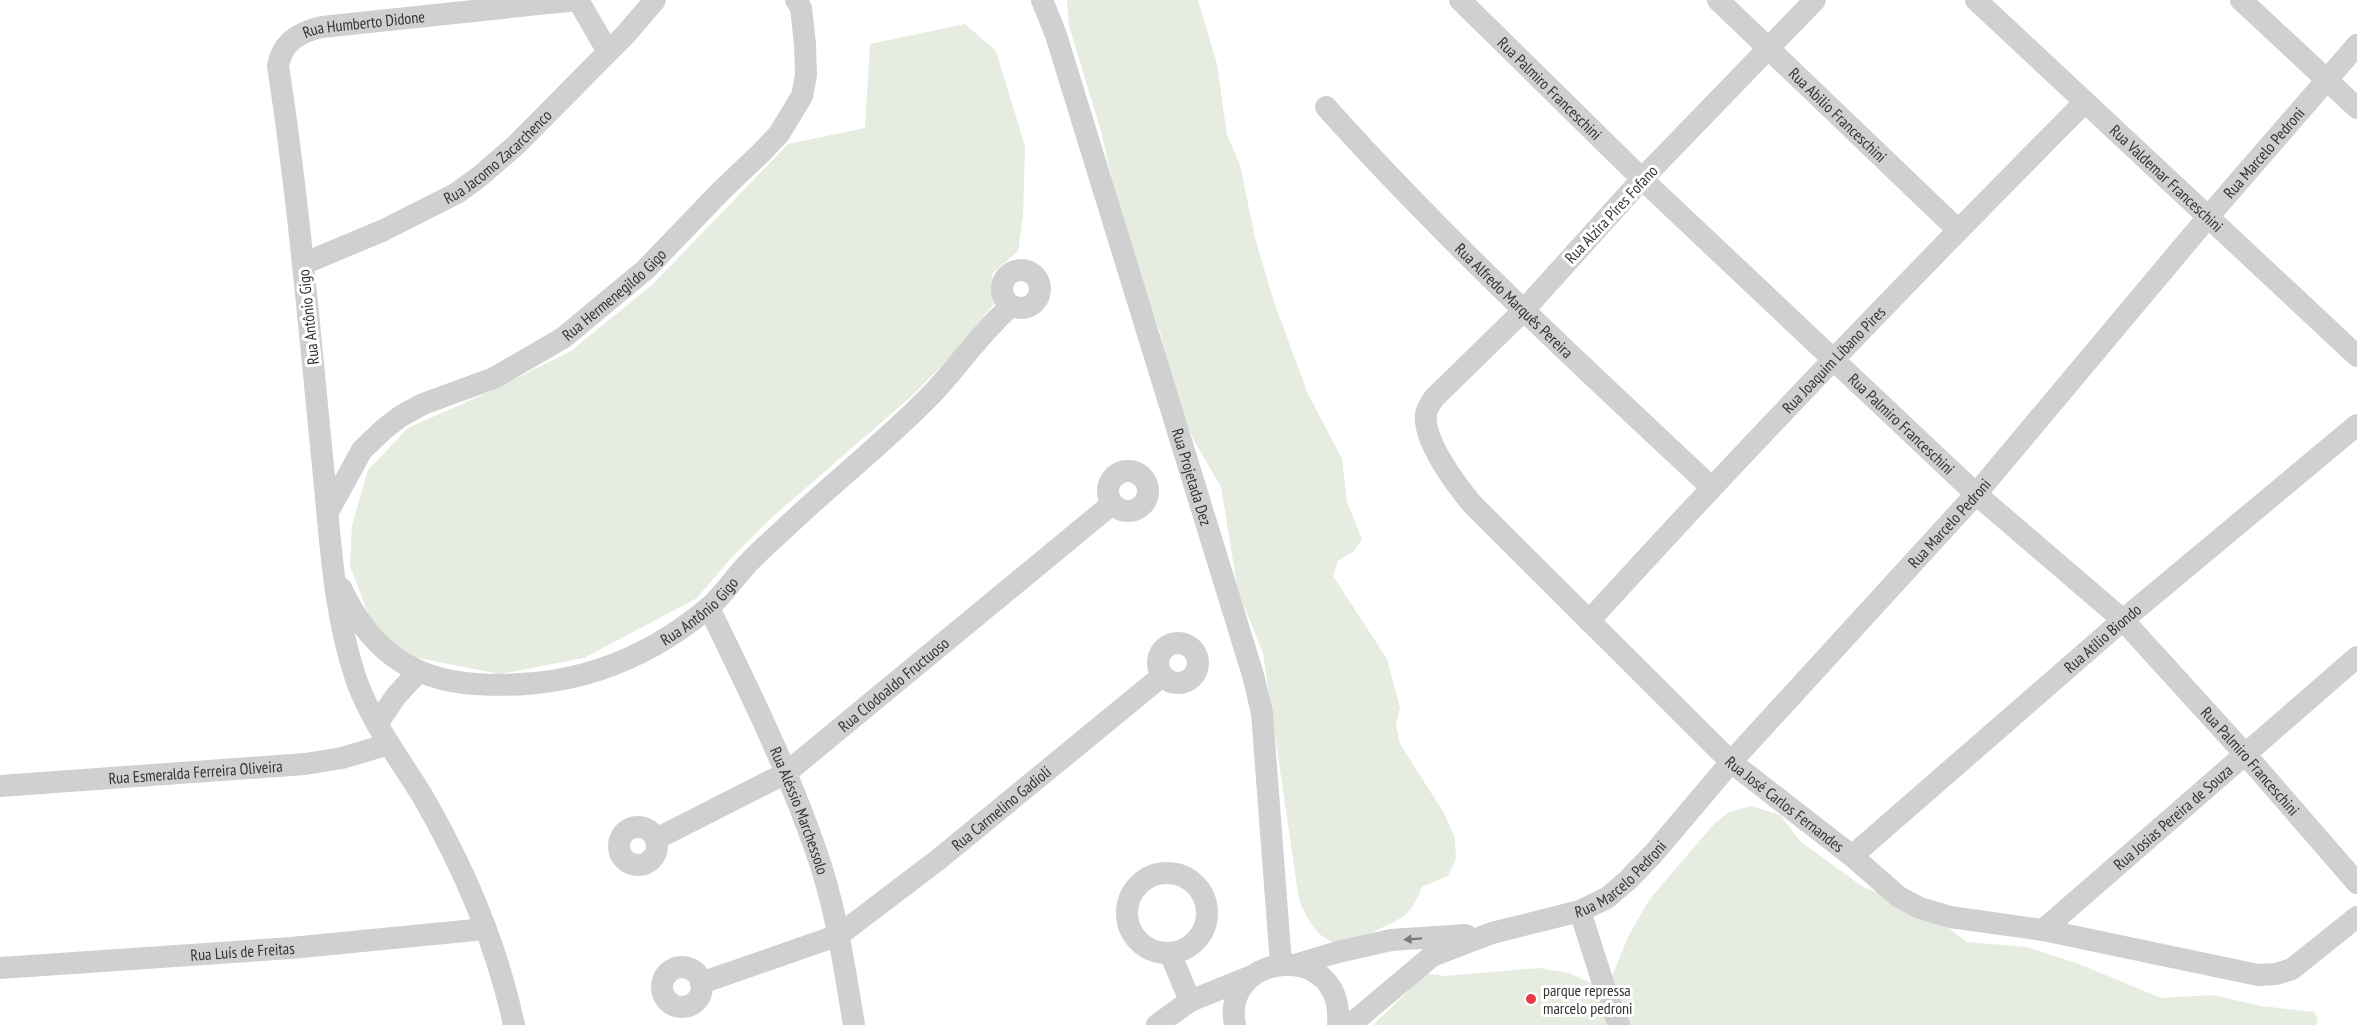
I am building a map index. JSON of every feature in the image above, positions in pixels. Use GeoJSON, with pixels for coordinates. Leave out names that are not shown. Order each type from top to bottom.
{"type":"FeatureCollection","features":[{"type":"Feature","properties":{"kind":"street"},"geometry":{"type":"LineString","coordinates":[[578,0],[608,52]]}},
{"type":"Feature","properties":{"kind":"street","name":"Rua Humberto Didone"},"geometry":{"type":"LineString","coordinates":[[278,66],[280,54],[288,43],[297,35],[316,28],[578,0]]}},
{"type":"Feature","properties":{"kind":"street","name":"Rua Jacomo Zacarchenco"},"geometry":{"type":"LineString","coordinates":[[303,264],[384,230],[457,193],[479,177],[516,145],[640,20],[654,0]]}},
{"type":"Feature","properties":{"kind":"street","name":"Rua Hermenegildo Gigo"},"geometry":{"type":"LineString","coordinates":[[328,512],[363,450],[384,429],[423,404],[494,378],[563,338],[645,270],[761,153],[778,134],[802,96],[806,75],[805,44],[801,8],[796,0]]}},
{"type":"Feature","properties":{"kind":"street","name":"Rua Projetada Dez"},"geometry":{"type":"LineString","coordinates":[[1042,0],[1056,35],[1253,675],[1267,749],[1289,964]]}},
{"type":"Feature","properties":{"kind":"street","name":"Rua Palmiro Franceschini"},"geometry":{"type":"LineString","coordinates":[[1460,0],[1642,179],[1834,358],[1976,495],[2122,620],[2245,754],[2357,883]]}},
{"type":"Feature","properties":{"kind":"street","name":"Rua Abilio Franceschini"},"geometry":{"type":"LineString","coordinates":[[1718,0],[1958,230]]}},
{"type":"Feature","properties":{"kind":"street","name":"Rua Alzira Píres Fofano"},"geometry":{"type":"LineString","coordinates":[[1429,434],[1426,412],[1434,398],[1524,310],[1642,179],[1815,0]]}},
{"type":"Feature","properties":{"kind":"street","name":"Rua Valdemar Franceschini"},"geometry":{"type":"LineString","coordinates":[[1976,0],[2357,356]]}},
{"type":"Feature","properties":{"kind":"street"},"geometry":{"type":"LineString","coordinates":[[2241,0],[2357,108]]}},
{"type":"Feature","properties":{"kind":"street","name":"Rua Marcelo Pedroni"},"geometry":{"type":"LineString","coordinates":[[1350,1025],[1432,956],[1492,933],[1580,911],[1607,898],[1628,880],[1654,853],[1731,762],[1976,495],[2208,217],[2357,45]]}},
{"type":"Feature","properties":{"kind":"street","name":"Rua Antônio Gigo"},"geometry":{"type":"LineString","coordinates":[[278,66],[303,264],[337,603],[357,681],[377,724],[446,839],[467,882],[486,929],[506,990],[514,1025]]}},
{"type":"Feature","properties":{"kind":"street","name":"Rua Joaquim Líbano Pires"},"geometry":{"type":"LineString","coordinates":[[1589,621],[1834,358],[2085,102]]}},
{"type":"Feature","properties":{"kind":"street","name":"Rua Alfredo Marquês Pereira"},"geometry":{"type":"LineString","coordinates":[[1326,107],[1524,310],[1711,488]]}},
{"type":"Feature","properties":{"kind":"street","name":"Rua Antônio Gigo"},"geometry":{"type":"LineString","coordinates":[[333,569],[348,604],[370,636],[386,653],[418,672],[456,683],[507,686],[568,680],[618,664],[662,641],[709,608],[745,567],[785,528],[843,478],[928,398],[954,372],[992,323],[1011,306]]}},
{"type":"Feature","properties":{"kind":"street","name":"Rua Atílio Biondo"},"geometry":{"type":"LineString","coordinates":[[1852,856],[2122,620],[2357,425]]}},
{"type":"Feature","properties":{"kind":"street","name":"Rua José Carlos Fernandes"},"geometry":{"type":"LineString","coordinates":[[1429,434],[1451,479],[1473,505],[1731,762],[1852,856],[1899,897],[1920,908],[1950,917],[2043,930],[2258,975],[2276,974],[2292,969],[2357,917]]}},
{"type":"Feature","properties":{"kind":"street","name":"Rua Clodoaldo Fructuoso"},"geometry":{"type":"LineString","coordinates":[[656,838],[786,773],[1113,504]]}},
{"type":"Feature","properties":{"kind":"street","name":"Rua Aléssio Marchessolo"},"geometry":{"type":"LineString","coordinates":[[709,608],[763,716],[817,852],[840,935],[854,1025]]}},
{"type":"Feature","properties":{"kind":"street","name":"Rua Josias Pereira de Souza"},"geometry":{"type":"LineString","coordinates":[[2043,930],[2357,657]]}},
{"type":"Feature","properties":{"kind":"street"},"geometry":{"type":"LineString","coordinates":[[377,724],[396,696],[418,672]]}},
{"type":"Feature","properties":{"kind":"street","name":"Rua Carmelino Gadioli"},"geometry":{"type":"LineString","coordinates":[[701,983],[840,935],[939,859],[1162,676]]}},
{"type":"Feature","properties":{"kind":"street","name":"Rua Esmeralda Ferreira Oliveira"},"geometry":{"type":"LineString","coordinates":[[0,786],[305,764],[342,758],[389,744]]}},
{"type":"Feature","properties":{"kind":"street"},"geometry":{"type":"LineString","coordinates":[[1580,911],[1619,1025]]}},
{"type":"Feature","properties":{"kind":"street","name":"Rua Luís de Freitas"},"geometry":{"type":"LineString","coordinates":[[0,969],[303,947],[486,929]]}},
{"type":"Feature","properties":{"kind":"street","name":"Rua Marcelo Pedroni"},"geometry":{"type":"LineString","coordinates":[[1157,1025],[1190,1001],[1266,968],[1391,940],[1492,933]]}},
{"type":"Feature","properties":{"kind":"street"},"geometry":{"type":"LineString","coordinates":[[1170,953],[1190,1001]]}},
{"type":"Feature","properties":{"kind":"street"},"geometry":{"type":"LineString","coordinates":[[1289,964],[1312,970],[1325,979],[1334,993],[1339,1008],[1338,1025]]}},
{"type":"Feature","properties":{"kind":"street"},"geometry":{"type":"LineString","coordinates":[[1235,1025],[1236,1003],[1242,988],[1252,976]]}},
{"type":"Feature","properties":{"kind":"shaded area"},"geometry":{"type":"Polygon","coordinates":[[[1067,0],[1198,0],[1217,64],[1227,135],[1240,165],[1255,238],[1274,302],[1308,394],[1342,459],[1347,502],[1362,539],[1354,551],[1338,561],[1333,576],[1387,659],[1400,708],[1396,724],[1400,744],[1444,813],[1455,838],[1456,859],[1448,876],[1422,887],[1406,915],[1359,940],[1339,943],[1323,937],[1311,924],[1299,900],[1263,653],[1238,591],[1221,487],[1193,439],[1178,401],[1160,332],[1124,233],[1101,131],[1069,26],[1067,0]]]}},
{"type":"Feature","properties":{"kind":"shaded area"},"geometry":{"type":"Polygon","coordinates":[[[965,24],[996,51],[1025,146],[1023,217],[1018,251],[992,274],[998,299],[954,353],[914,394],[769,520],[731,558],[697,598],[584,658],[500,674],[413,657],[375,632],[350,566],[352,525],[368,470],[408,428],[480,396],[571,351],[653,284],[788,144],[865,128],[870,44],[965,24]]]}},
{"type":"Feature","properties":{"kind":"shaded area"},"geometry":{"type":"Polygon","coordinates":[[[1751,806],[1780,815],[1801,842],[1863,887],[1923,909],[1967,942],[2027,947],[2079,964],[2161,998],[2213,995],[2261,1006],[2314,1012],[2318,1018],[2316,1025],[1373,1025],[1427,973],[1445,976],[1539,968],[1569,973],[1600,987],[1608,986],[1628,937],[1649,900],[1714,824],[1729,812],[1751,806]]]}},
{"type":"Feature","properties":{"kind":"place","name":"parque repressa marcelo pedroni"},"geometry":{"type":"Point","coordinates":[1531,999]}}]}
